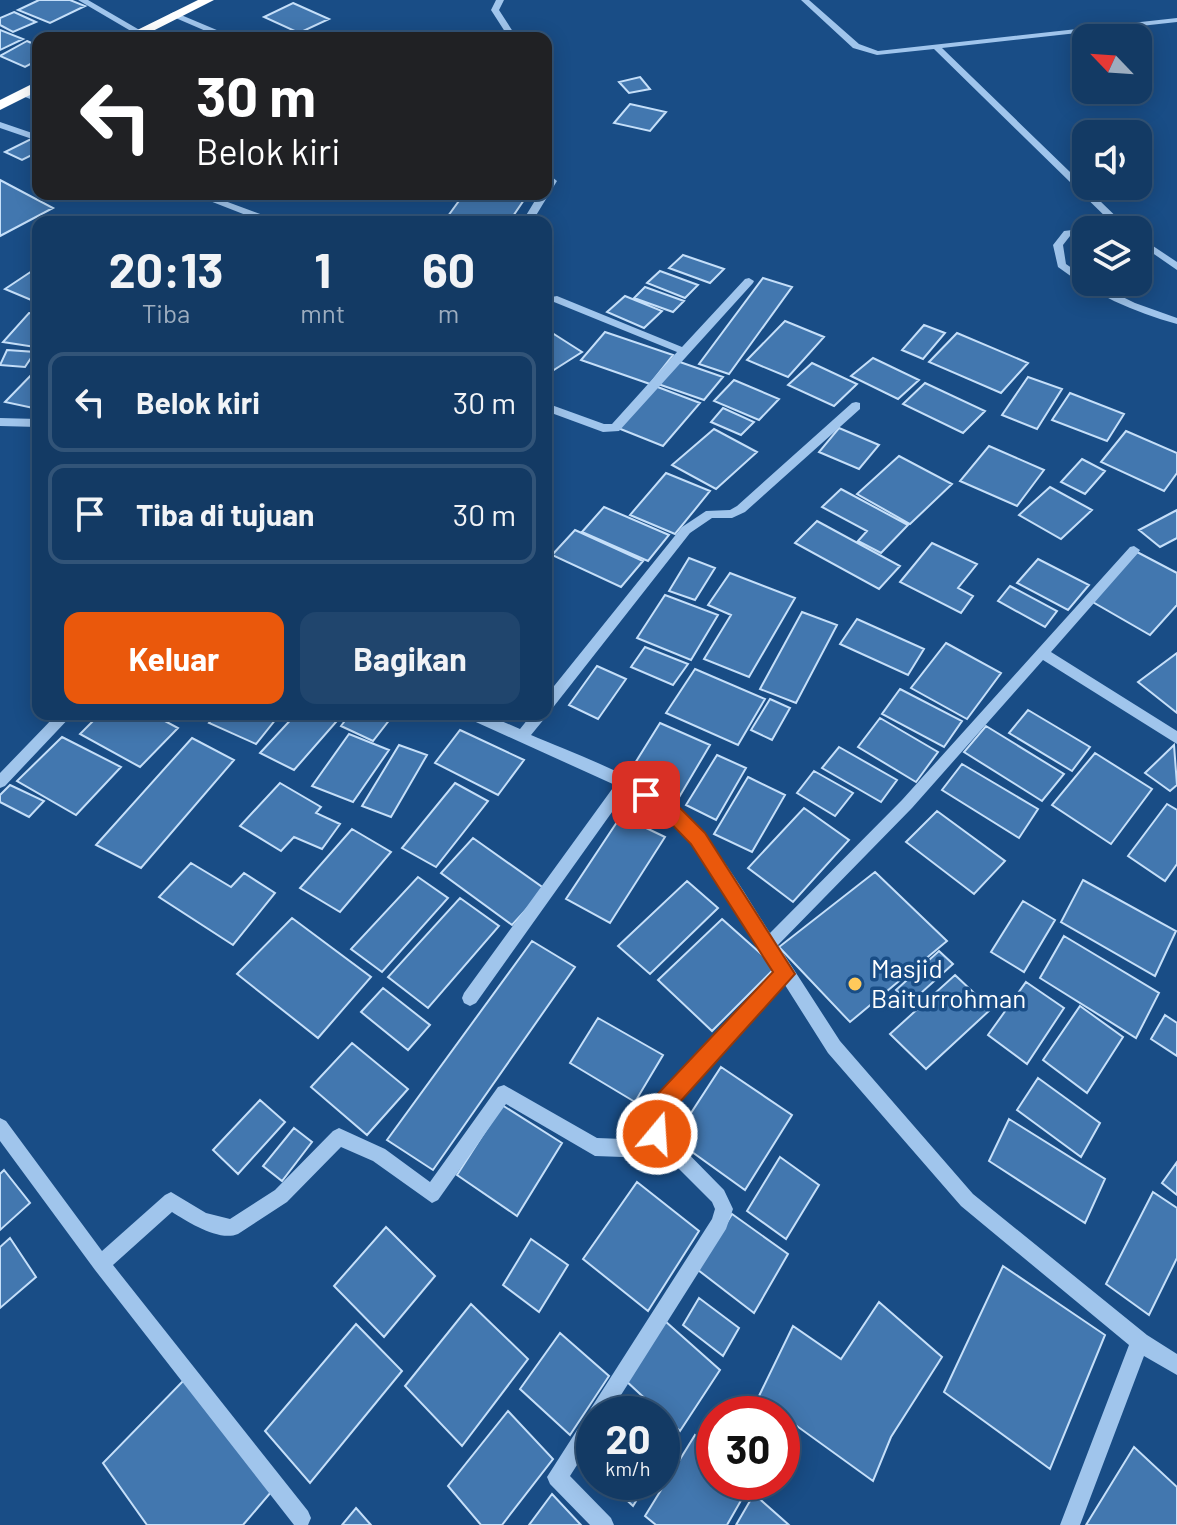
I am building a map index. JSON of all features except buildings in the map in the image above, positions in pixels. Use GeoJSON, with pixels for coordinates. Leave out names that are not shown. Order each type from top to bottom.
{"type":"FeatureCollection","features":[{"type":"Feature","properties":{"kind":"highway"},"geometry":{"type":"LineString","coordinates":[[140,32],[208,0]]}},
{"type":"Feature","properties":{"kind":"highway"},"geometry":{"type":"LineString","coordinates":[[0,106],[32,88]]}},
{"type":"Feature","properties":{"kind":"street"},"geometry":{"type":"LineString","coordinates":[[82,0],[130,32]]}},
{"type":"Feature","properties":{"kind":"street"},"geometry":{"type":"LineString","coordinates":[[500,0],[495,10],[509,32]]}},
{"type":"Feature","properties":{"kind":"street"},"geometry":{"type":"LineString","coordinates":[[805,0],[856,46],[877,53],[1177,20]]}},
{"type":"Feature","properties":{"kind":"street"},"geometry":{"type":"LineString","coordinates":[[174,14],[214,32]]}},
{"type":"Feature","properties":{"kind":"street"},"geometry":{"type":"LineString","coordinates":[[937,48],[1111,216]]}},
{"type":"Feature","properties":{"kind":"street"},"geometry":{"type":"LineString","coordinates":[[23,93],[32,97]]}},
{"type":"Feature","properties":{"kind":"street"},"geometry":{"type":"LineString","coordinates":[[0,125],[32,136]]}},
{"type":"Feature","properties":{"kind":"street"},"geometry":{"type":"LineString","coordinates":[[213,200],[257,216]]}},
{"type":"Feature","properties":{"kind":"street"},"geometry":{"type":"LineString","coordinates":[[1072,232],[1067,233],[1058,245],[1061,265],[1072,274]]}},
{"type":"Feature","properties":{"kind":"street"},"geometry":{"type":"LineString","coordinates":[[1152,249],[1177,267]]}},
{"type":"Feature","properties":{"kind":"street"},"geometry":{"type":"LineString","coordinates":[[552,409],[603,428],[615,428],[749,281]]}},
{"type":"Feature","properties":{"kind":"street"},"geometry":{"type":"LineString","coordinates":[[1111,296],[1148,313],[1177,321]]}},
{"type":"Feature","properties":{"kind":"street"},"geometry":{"type":"LineString","coordinates":[[552,299],[684,351]]}},
{"type":"Feature","properties":{"kind":"street"},"geometry":{"type":"LineString","coordinates":[[552,698],[686,530],[710,514],[732,514],[741,509],[856,406]]}},
{"type":"Feature","properties":{"kind":"street"},"geometry":{"type":"LineString","coordinates":[[0,422],[32,423]]}},
{"type":"Feature","properties":{"kind":"street"},"geometry":{"type":"LineString","coordinates":[[767,946],[907,804],[1134,550]]}},
{"type":"Feature","properties":{"kind":"street"},"geometry":{"type":"LineString","coordinates":[[1042,653],[1177,738]]}},
{"type":"Feature","properties":{"kind":"street"},"geometry":{"type":"LineString","coordinates":[[0,782],[60,720]]}},
{"type":"Feature","properties":{"kind":"street"},"geometry":{"type":"LineString","coordinates":[[487,720],[625,783],[667,808],[698,838],[834,1047],[967,1200],[1140,1342],[1177,1365]]}},
{"type":"Feature","properties":{"kind":"street"},"geometry":{"type":"LineString","coordinates":[[523,735],[535,720]]}},
{"type":"Feature","properties":{"kind":"street"},"geometry":{"type":"LineString","coordinates":[[470,998],[625,783]]}},
{"type":"Feature","properties":{"kind":"street"},"geometry":{"type":"LineString","coordinates":[[609,1396],[720,1223],[724,1209],[718,1196],[657,1134],[659,1108],[785,974]]}},
{"type":"Feature","properties":{"kind":"street"},"geometry":{"type":"LineString","coordinates":[[101,1264],[171,1201],[203,1221],[232,1228],[281,1196],[339,1137],[379,1155],[432,1194],[504,1093],[595,1147],[623,1148],[657,1134]]}},
{"type":"Feature","properties":{"kind":"street"},"geometry":{"type":"LineString","coordinates":[[0,1127],[101,1264],[301,1518]]}},
{"type":"Feature","properties":{"kind":"street"},"geometry":{"type":"LineString","coordinates":[[1070,1525],[1140,1342]]}},
{"type":"Feature","properties":{"kind":"street"},"geometry":{"type":"LineString","coordinates":[[576,1448],[557,1477],[576,1496]]}},
{"type":"Feature","properties":{"kind":"street"},"geometry":{"type":"LineString","coordinates":[[580,1500],[604,1525]]}},
{"type":"Feature","properties":{"kind":"place","name":"Masjid Baiturrohman"},"geometry":{"type":"Point","coordinates":[855,984]}},
{"type":"Feature","properties":{"kind":"route"},"geometry":{"type":"LineString","coordinates":[[646,795],[667,808],[698,838],[785,974],[659,1108],[657,1134]]}}]}
